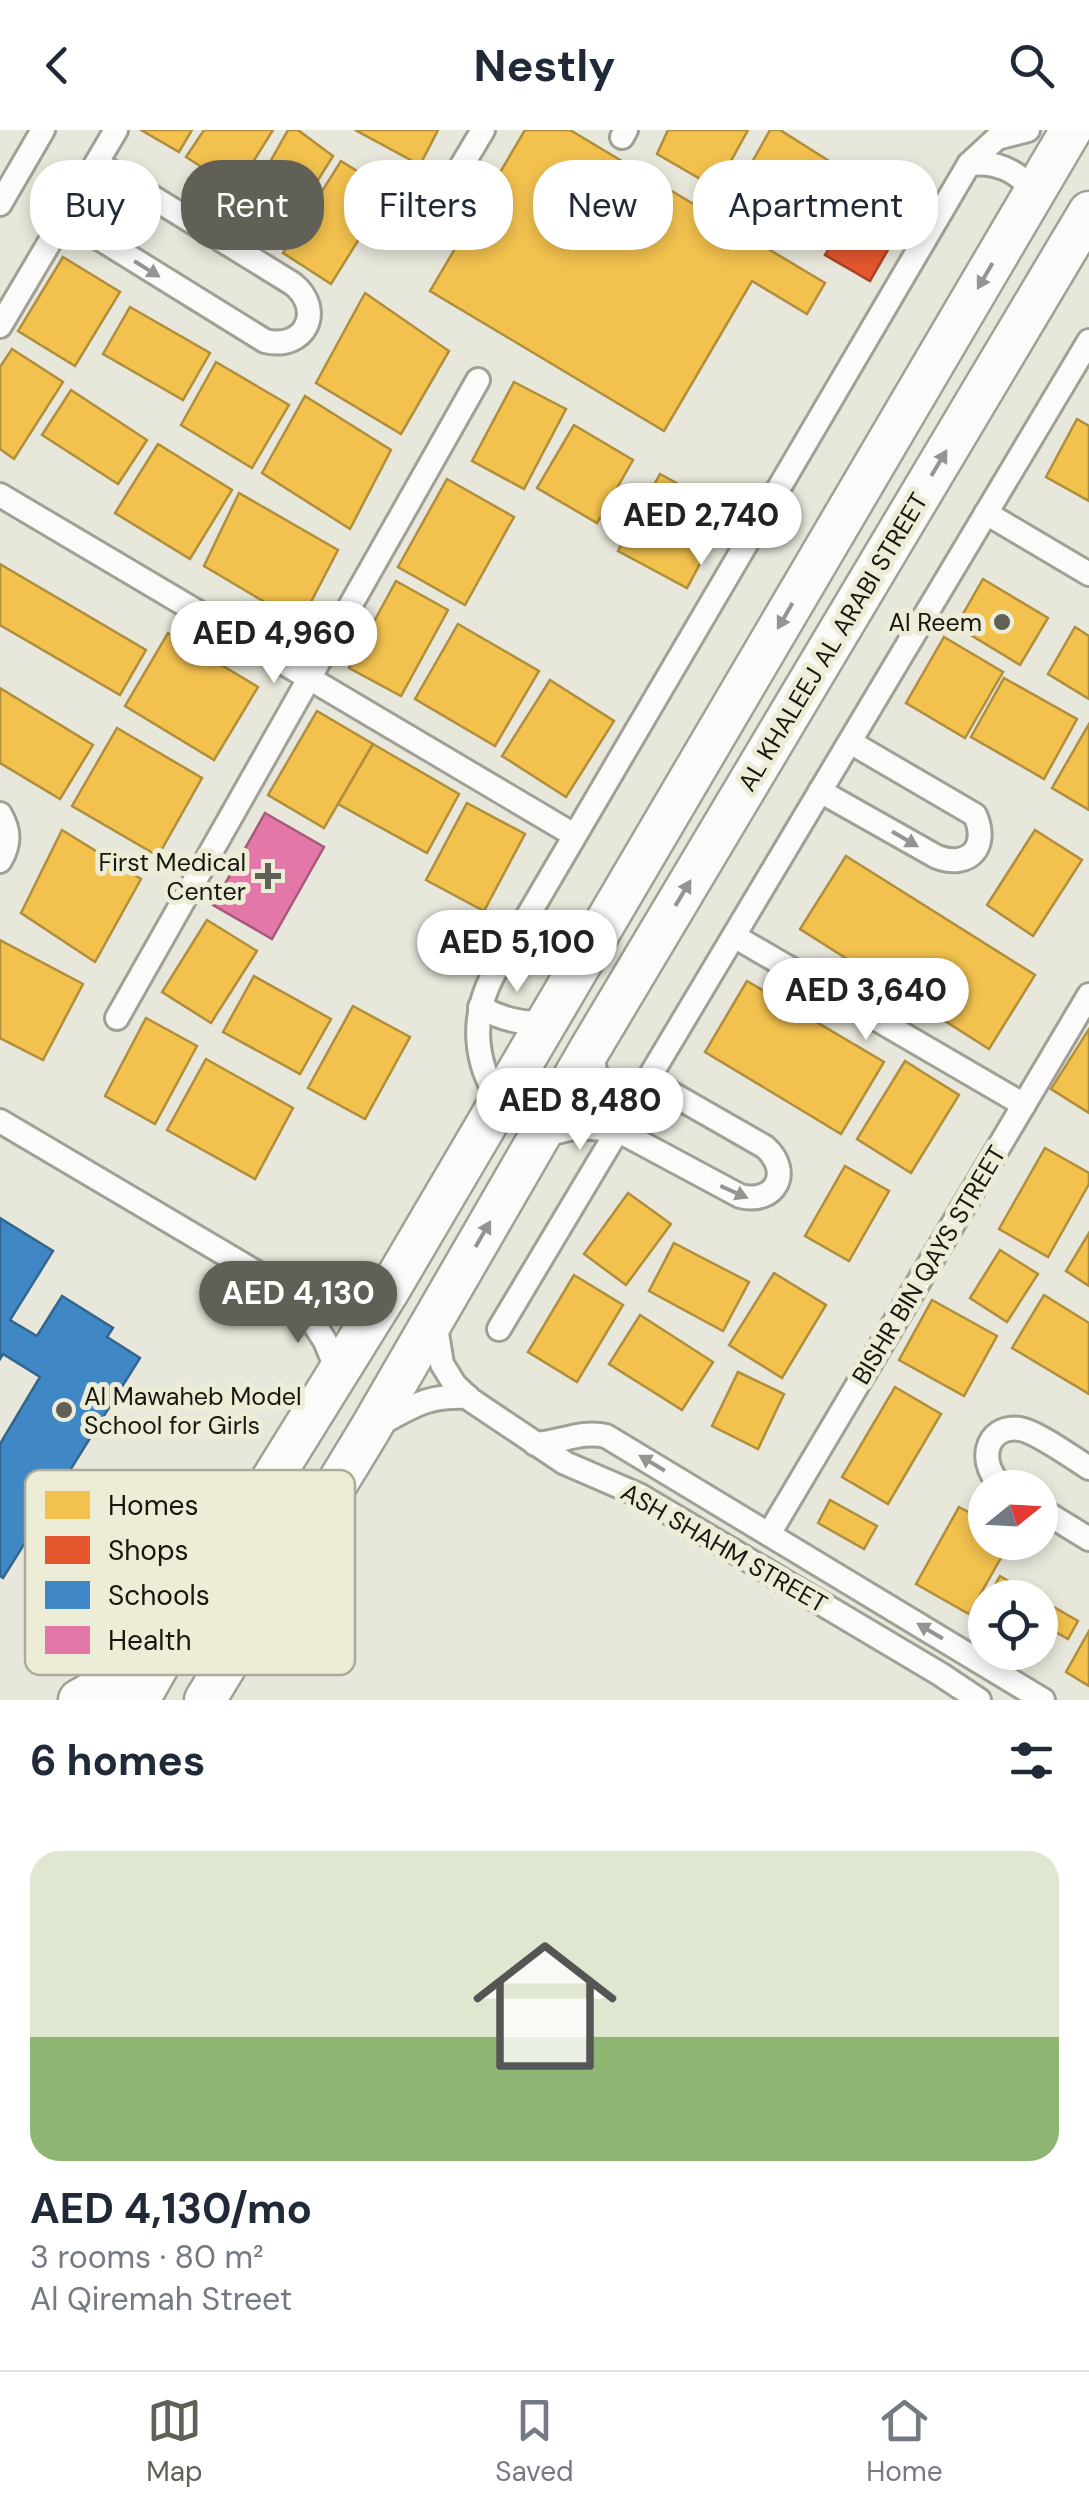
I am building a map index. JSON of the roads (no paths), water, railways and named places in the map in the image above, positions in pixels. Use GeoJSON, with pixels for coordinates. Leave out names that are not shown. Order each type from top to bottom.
{"type":"FeatureCollection","features":[{"type":"Feature","properties":{"kind":"highway"},"geometry":{"type":"LineString","coordinates":[[278,1470],[388,1292],[1071,130]]}},
{"type":"Feature","properties":{"kind":"highway","name":"AL KHALEEJ AL ARABI STREET"},"geometry":{"type":"LineString","coordinates":[[344,1470],[590,1049],[1084,226]]}},
{"type":"Feature","properties":{"kind":"highway"},"geometry":{"type":"LineString","coordinates":[[79,1700],[124,1675]]}},
{"type":"Feature","properties":{"kind":"highway"},"geometry":{"type":"LineString","coordinates":[[139,1700],[153,1675]]}},
{"type":"Feature","properties":{"kind":"highway","name":"AL KHALEEJ AL ARABI STREET"},"geometry":{"type":"LineString","coordinates":[[204,1700],[219,1675]]}},
{"type":"Feature","properties":{"kind":"street"},"geometry":{"type":"LineString","coordinates":[[0,204],[43,130]]}},
{"type":"Feature","properties":{"kind":"street"},"geometry":{"type":"LineString","coordinates":[[98,160],[116,130]]}},
{"type":"Feature","properties":{"kind":"street"},"geometry":{"type":"LineString","coordinates":[[465,160],[483,130]]}},
{"type":"Feature","properties":{"kind":"street"},"geometry":{"type":"LineString","coordinates":[[500,1101],[485,1076],[478,1048],[480,1007],[492,976],[969,164],[997,138],[1028,130]]}},
{"type":"Feature","properties":{"kind":"street"},"geometry":{"type":"LineString","coordinates":[[969,164],[1006,168],[1034,192]]}},
{"type":"Feature","properties":{"kind":"street"},"geometry":{"type":"LineString","coordinates":[[117,250],[265,342],[284,344],[294,340],[307,325],[310,307],[294,284],[161,203]]}},
{"type":"Feature","properties":{"kind":"street"},"geometry":{"type":"LineString","coordinates":[[4,312],[43,250]]}},
{"type":"Feature","properties":{"kind":"street"},"geometry":{"type":"LineString","coordinates":[[498,1329],[1089,341]]}},
{"type":"Feature","properties":{"kind":"street"},"geometry":{"type":"LineString","coordinates":[[117,1018],[478,380]]}},
{"type":"Feature","properties":{"kind":"street"},"geometry":{"type":"LineString","coordinates":[[0,496],[574,835]]}},
{"type":"Feature","properties":{"kind":"street"},"geometry":{"type":"LineString","coordinates":[[986,514],[1089,574]]}},
{"type":"Feature","properties":{"kind":"street"},"geometry":{"type":"LineString","coordinates":[[820,792],[937,857],[950,862],[963,860],[974,852],[980,841],[980,828],[974,815],[850,742]]}},
{"type":"Feature","properties":{"kind":"street"},"geometry":{"type":"LineString","coordinates":[[0,814],[9,836],[0,861]]}},
{"type":"Feature","properties":{"kind":"street"},"geometry":{"type":"LineString","coordinates":[[734,936],[1024,1105]]}},
{"type":"Feature","properties":{"kind":"street","name":"BISHR BIN QAYS STREET"},"geometry":{"type":"LineString","coordinates":[[769,1534],[1089,994]]}},
{"type":"Feature","properties":{"kind":"street"},"geometry":{"type":"LineString","coordinates":[[480,1007],[504,1019],[546,1022]]}},
{"type":"Feature","properties":{"kind":"street"},"geometry":{"type":"LineString","coordinates":[[590,1049],[600,1091],[617,1130]]}},
{"type":"Feature","properties":{"kind":"street"},"geometry":{"type":"LineString","coordinates":[[540,1136],[578,1127],[617,1130],[740,1196],[764,1197],[773,1190],[779,1167],[765,1147],[648,1080]]}},
{"type":"Feature","properties":{"kind":"street"},"geometry":{"type":"LineString","coordinates":[[0,1121],[296,1296],[325,1341],[338,1375]]}},
{"type":"Feature","properties":{"kind":"street"},"geometry":{"type":"LineString","coordinates":[[296,1296],[350,1298],[388,1292]]}},
{"type":"Feature","properties":{"kind":"street","name":"ASH SHAHM STREET"},"geometry":{"type":"LineString","coordinates":[[434,1318],[442,1364],[468,1398],[576,1469],[639,1496],[979,1700]]}},
{"type":"Feature","properties":{"kind":"street"},"geometry":{"type":"LineString","coordinates":[[368,1430],[423,1401],[444,1396],[468,1398]]}},
{"type":"Feature","properties":{"kind":"street"},"geometry":{"type":"LineString","coordinates":[[988,1470],[989,1444],[997,1435],[1021,1429],[1089,1468]]}},
{"type":"Feature","properties":{"kind":"street"},"geometry":{"type":"LineString","coordinates":[[576,1469],[577,1450],[582,1442],[597,1434]]}},
{"type":"Feature","properties":{"kind":"street"},"geometry":{"type":"LineString","coordinates":[[535,1444],[597,1434],[613,1440],[1043,1700]]}},
{"type":"Feature","properties":{"kind":"street"},"geometry":{"type":"LineString","coordinates":[[1058,1520],[1089,1540]]}},
{"type":"Feature","properties":{"kind":"place","name":"Al Reem"},"geometry":{"type":"Point","coordinates":[1002,622]}},
{"type":"Feature","properties":{"kind":"place","name":"First Medical Center"},"geometry":{"type":"Point","coordinates":[268,876]}},
{"type":"Feature","properties":{"kind":"place","name":"Al Mawaheb Model School for Girls"},"geometry":{"type":"Point","coordinates":[64,1410]}}]}
